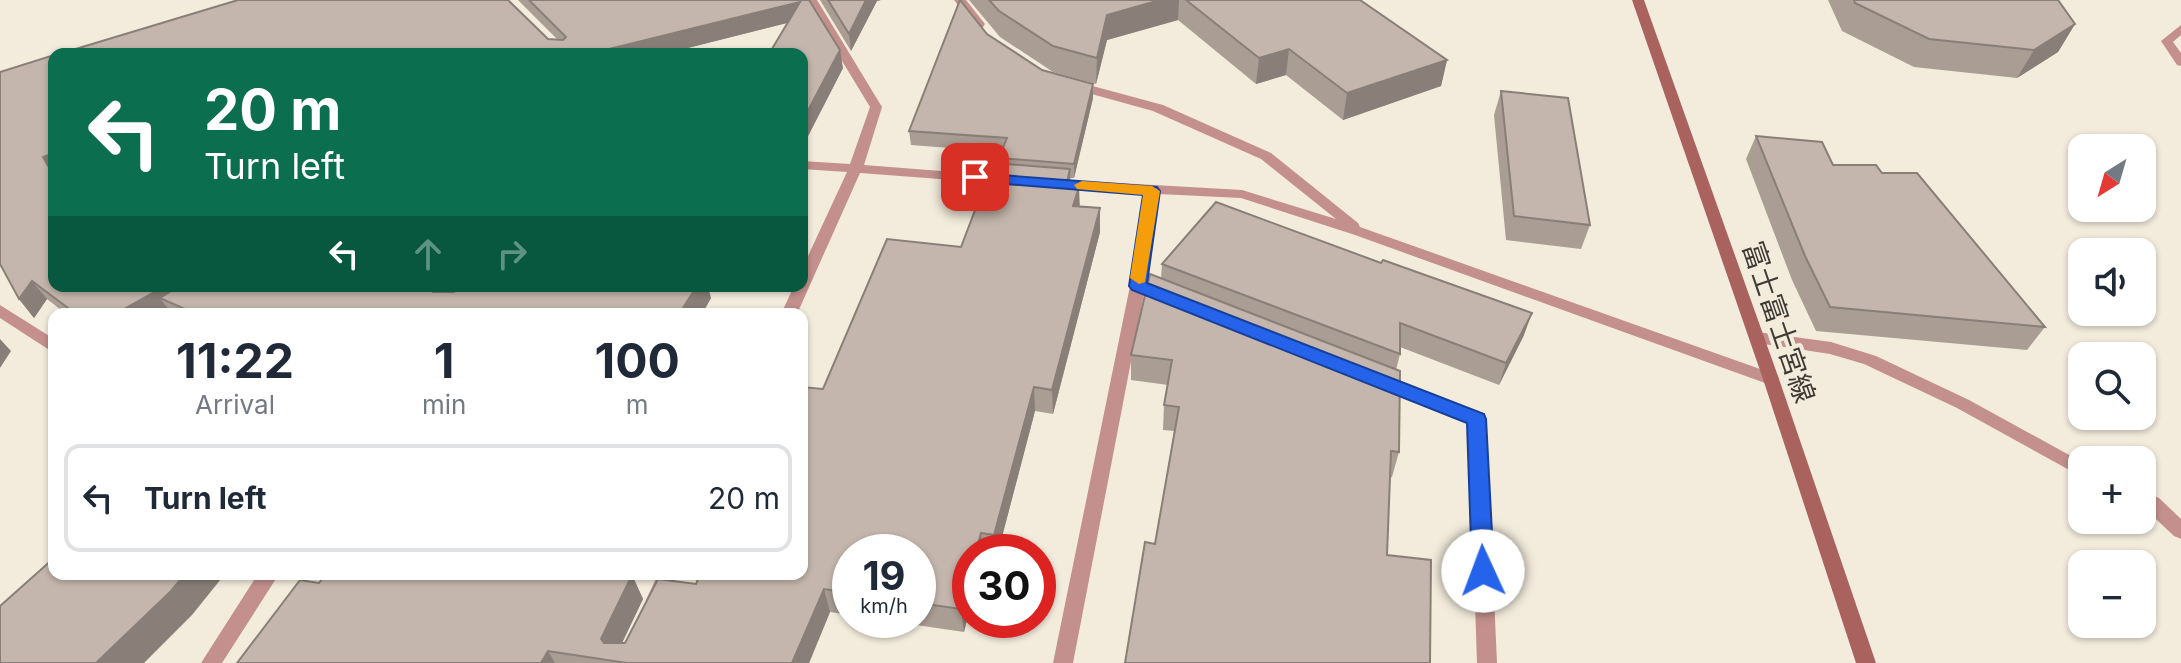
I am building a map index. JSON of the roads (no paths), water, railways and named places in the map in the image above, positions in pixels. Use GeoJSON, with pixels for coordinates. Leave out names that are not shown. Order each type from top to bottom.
{"type":"FeatureCollection","features":[{"type":"Feature","properties":{"kind":"main road","name":"富士富士宮線"},"geometry":{"type":"LineString","coordinates":[[1638,0],[1757,338],[1866,663]]}},
{"type":"Feature","properties":{"kind":"street"},"geometry":{"type":"LineString","coordinates":[[808,273],[856,168],[876,107],[811,0]]}},
{"type":"Feature","properties":{"kind":"street"},"geometry":{"type":"LineString","coordinates":[[960,0],[985,32]]}},
{"type":"Feature","properties":{"kind":"street"},"geometry":{"type":"LineString","coordinates":[[2181,29],[2167,41],[2181,62]]}},
{"type":"Feature","properties":{"kind":"street"},"geometry":{"type":"LineString","coordinates":[[1062,82],[1158,108],[1266,156],[1360,232]]}},
{"type":"Feature","properties":{"kind":"street"},"geometry":{"type":"LineString","coordinates":[[808,165],[1152,191],[1242,194],[1360,232],[1771,379]]}},
{"type":"Feature","properties":{"kind":"street"},"geometry":{"type":"LineString","coordinates":[[1063,663],[1138,286],[1152,191]]}},
{"type":"Feature","properties":{"kind":"street"},"geometry":{"type":"LineString","coordinates":[[1138,286],[1182,303]]}},
{"type":"Feature","properties":{"kind":"street"},"geometry":{"type":"LineString","coordinates":[[0,310],[48,343]]}},
{"type":"Feature","properties":{"kind":"street"},"geometry":{"type":"LineString","coordinates":[[1757,338],[1831,348],[1870,360],[1963,404],[2068,462]]}},
{"type":"Feature","properties":{"kind":"street"},"geometry":{"type":"LineString","coordinates":[[1359,373],[1477,419],[1487,663]]}},
{"type":"Feature","properties":{"kind":"street"},"geometry":{"type":"LineString","coordinates":[[2156,506],[2181,531]]}},
{"type":"Feature","properties":{"kind":"street"},"geometry":{"type":"LineString","coordinates":[[211,663],[265,580]]}},
{"type":"Feature","properties":{"kind":"street"},"geometry":{"type":"LineString","coordinates":[[650,612],[665,580]]}}]}
